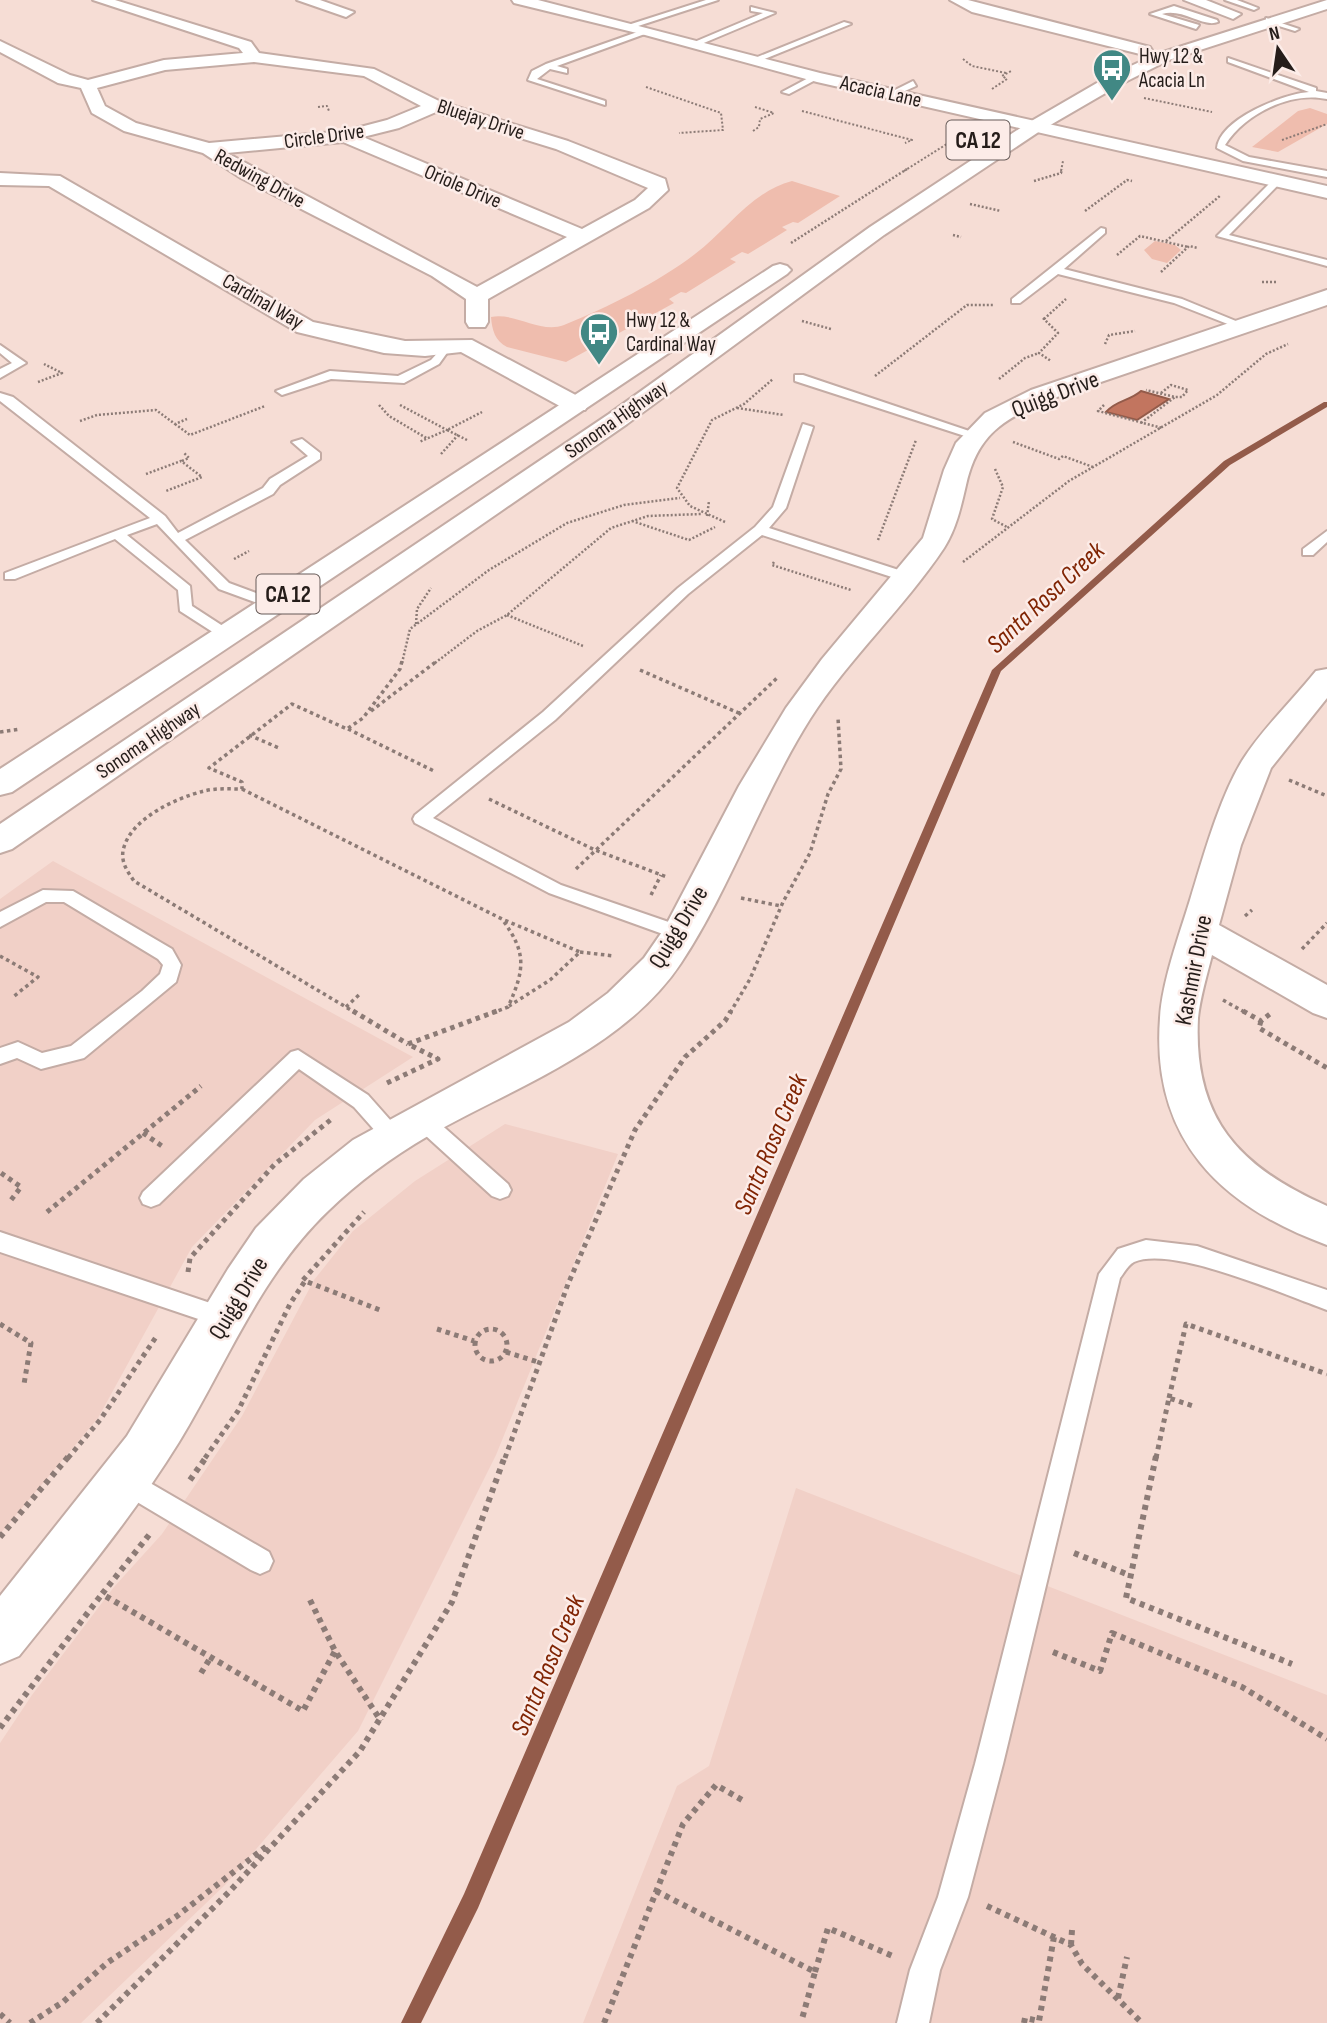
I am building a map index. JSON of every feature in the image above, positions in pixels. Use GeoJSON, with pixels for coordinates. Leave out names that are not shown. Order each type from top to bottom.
{"type":"FeatureCollection","features":[{"type":"Feature","properties":{"kind":"street","name":"Bluejay Drive"},"geometry":{"type":"LineString","coordinates":[[100,0],[245,45],[254,57],[368,72],[435,106],[562,145],[658,183],[658,190],[642,204],[477,296]]}},
{"type":"Feature","properties":{"kind":"street"},"geometry":{"type":"LineString","coordinates":[[304,0],[346,12]]}},
{"type":"Feature","properties":{"kind":"street","name":"Acacia Lane"},"geometry":{"type":"LineString","coordinates":[[519,0],[649,30],[817,77],[1006,121],[1277,181],[1326,186]]}},
{"type":"Feature","properties":{"kind":"street"},"geometry":{"type":"LineString","coordinates":[[957,0],[972,8],[1144,50]]}},
{"type":"Feature","properties":{"kind":"street"},"geometry":{"type":"LineString","coordinates":[[1191,0],[1231,7]]}},
{"type":"Feature","properties":{"kind":"street","name":"CA 12"},"geometry":{"type":"LineString","coordinates":[[982,137],[1006,121],[1144,50],[1205,24],[1231,7],[1254,8],[1282,0]]}},
{"type":"Feature","properties":{"kind":"street","name":"Sonoma Highway"},"geometry":{"type":"LineString","coordinates":[[0,841],[618,419],[848,250],[1034,127],[1141,67],[1269,20],[1327,4]]}},
{"type":"Feature","properties":{"kind":"street"},"geometry":{"type":"LineString","coordinates":[[0,46],[64,79],[88,85],[164,65],[254,57]]}},
{"type":"Feature","properties":{"kind":"street","name":"Redwing Drive"},"geometry":{"type":"LineString","coordinates":[[88,85],[97,109],[130,127],[209,149],[248,174],[439,272],[477,296]]}},
{"type":"Feature","properties":{"kind":"street","name":"Circle Drive"},"geometry":{"type":"LineString","coordinates":[[209,149],[345,136],[393,124],[435,106]]}},
{"type":"Feature","properties":{"kind":"street","name":"Oriole Drive"},"geometry":{"type":"LineString","coordinates":[[345,136],[581,236]]}},
{"type":"Feature","properties":{"kind":"street","name":"Cardinal Way"},"geometry":{"type":"LineString","coordinates":[[0,179],[54,180],[305,327],[347,339],[453,347],[576,405],[618,419]]}},
{"type":"Feature","properties":{"kind":"street","name":"Sonoma Highway"},"geometry":{"type":"LineString","coordinates":[[0,784],[796,259]]}},
{"type":"Feature","properties":{"kind":"street"},"geometry":{"type":"LineString","coordinates":[[453,347],[475,330],[477,296]]}},
{"type":"Feature","properties":{"kind":"street","name":"Quigg Drive"},"geometry":{"type":"LineString","coordinates":[[0,1637],[126,1481],[257,1260],[330,1181],[406,1128],[545,1057],[588,1031],[660,965],[680,933],[775,752],[812,693],[906,577],[940,530],[961,451],[982,448],[1008,410],[1101,390],[1327,297]]}},
{"type":"Feature","properties":{"kind":"street","name":"Kashmir Drive"},"geometry":{"type":"LineString","coordinates":[[1327,678],[1256,765],[1224,845],[1199,931],[1179,1017],[1181,1080],[1198,1130],[1241,1177],[1278,1204],[1327,1226]]}},
{"type":"Feature","properties":{"kind":"street"},"geometry":{"type":"LineString","coordinates":[[1199,931],[1327,1003]]}},
{"type":"Feature","properties":{"kind":"lane"},"geometry":{"type":"LineString","coordinates":[[628,26],[714,0]]}},
{"type":"Feature","properties":{"kind":"lane"},"geometry":{"type":"LineString","coordinates":[[1174,8],[1205,24],[1154,14],[1174,8]]}},
{"type":"Feature","properties":{"kind":"lane"},"geometry":{"type":"LineString","coordinates":[[696,43],[771,13],[754,9]]}},
{"type":"Feature","properties":{"kind":"lane"},"geometry":{"type":"LineString","coordinates":[[1269,20],[1295,29]]}},
{"type":"Feature","properties":{"kind":"lane"},"geometry":{"type":"LineString","coordinates":[[754,60],[848,24]]}},
{"type":"Feature","properties":{"kind":"lane"},"geometry":{"type":"LineString","coordinates":[[602,103],[531,80],[535,73],[549,66],[649,30]]}},
{"type":"Feature","properties":{"kind":"lane"},"geometry":{"type":"LineString","coordinates":[[1231,60],[1327,96]]}},
{"type":"Feature","properties":{"kind":"lane"},"geometry":{"type":"LineString","coordinates":[[549,66],[564,71]]}},
{"type":"Feature","properties":{"kind":"lane"},"geometry":{"type":"LineString","coordinates":[[786,92],[817,77]]}},
{"type":"Feature","properties":{"kind":"lane"},"geometry":{"type":"LineString","coordinates":[[893,93],[913,84]]}},
{"type":"Feature","properties":{"kind":"lane"},"geometry":{"type":"LineString","coordinates":[[1314,91],[1290,96],[1262,109],[1220,146],[1246,159],[1326,186]]}},
{"type":"Feature","properties":{"kind":"lane"},"geometry":{"type":"LineString","coordinates":[[1277,181],[1222,236],[1327,263]]}},
{"type":"Feature","properties":{"kind":"lane"},"geometry":{"type":"LineString","coordinates":[[1012,305],[1101,232]]}},
{"type":"Feature","properties":{"kind":"lane"},"geometry":{"type":"LineString","coordinates":[[1056,270],[1178,301],[1247,328]]}},
{"type":"Feature","properties":{"kind":"lane"},"geometry":{"type":"LineString","coordinates":[[279,396],[330,374],[400,380],[435,362],[453,347]]}},
{"type":"Feature","properties":{"kind":"lane"},"geometry":{"type":"LineString","coordinates":[[0,348],[20,363],[0,374]]}},
{"type":"Feature","properties":{"kind":"lane"},"geometry":{"type":"LineString","coordinates":[[799,378],[854,395],[982,448]]}},
{"type":"Feature","properties":{"kind":"lane"},"geometry":{"type":"LineString","coordinates":[[0,397],[9,400],[160,519],[176,539],[224,586],[273,604]]}},
{"type":"Feature","properties":{"kind":"lane"},"geometry":{"type":"LineString","coordinates":[[680,933],[555,889],[421,819],[465,786],[612,658],[683,591],[758,531],[779,508],[807,427]]}},
{"type":"Feature","properties":{"kind":"lane"},"geometry":{"type":"LineString","coordinates":[[176,539],[268,491],[275,482],[316,456],[298,442]]}},
{"type":"Feature","properties":{"kind":"lane"},"geometry":{"type":"LineString","coordinates":[[10,576],[160,519]]}},
{"type":"Feature","properties":{"kind":"lane"},"geometry":{"type":"LineString","coordinates":[[758,531],[906,577]]}},
{"type":"Feature","properties":{"kind":"lane"},"geometry":{"type":"LineString","coordinates":[[117,534],[185,589]]}},
{"type":"Feature","properties":{"kind":"lane"},"geometry":{"type":"LineString","coordinates":[[1308,552],[1327,535]]}},
{"type":"Feature","properties":{"kind":"lane"},"geometry":{"type":"LineString","coordinates":[[185,589],[214,575]]}},
{"type":"Feature","properties":{"kind":"lane"},"geometry":{"type":"LineString","coordinates":[[185,589],[185,608],[227,635]]}},
{"type":"Feature","properties":{"kind":"lane"},"geometry":{"type":"LineString","coordinates":[[0,920],[43,896],[67,896],[165,954],[172,965],[169,978],[77,1053],[41,1061],[19,1050],[2,1055]]}},
{"type":"Feature","properties":{"kind":"lane"},"geometry":{"type":"LineString","coordinates":[[151,1198],[298,1058],[500,1190]]}},
{"type":"Feature","properties":{"kind":"lane"},"geometry":{"type":"LineString","coordinates":[[0,1242],[225,1318]]}},
{"type":"Feature","properties":{"kind":"lane"},"geometry":{"type":"LineString","coordinates":[[913,2023],[925,1970],[954,1892],[1110,1274],[1126,1255],[1154,1247],[1185,1252],[1327,1300]]}},
{"type":"Feature","properties":{"kind":"lane"},"geometry":{"type":"LineString","coordinates":[[126,1481],[260,1561]]}},
{"type":"Feature","properties":{"kind":"path"},"geometry":{"type":"LineString","coordinates":[[963,59],[972,66],[1007,73]]}},
{"type":"Feature","properties":{"kind":"path"},"geometry":{"type":"LineString","coordinates":[[646,86],[721,113],[723,130],[679,134]]}},
{"type":"Feature","properties":{"kind":"path"},"geometry":{"type":"LineString","coordinates":[[1155,90],[1144,98],[1220,114]]}},
{"type":"Feature","properties":{"kind":"path"},"geometry":{"type":"LineString","coordinates":[[755,107],[785,116]]}},
{"type":"Feature","properties":{"kind":"path"},"geometry":{"type":"LineString","coordinates":[[798,110],[912,140],[905,143]]}},
{"type":"Feature","properties":{"kind":"path"},"geometry":{"type":"LineString","coordinates":[[815,115],[824,111]]}},
{"type":"Feature","properties":{"kind":"path"},"geometry":{"type":"LineString","coordinates":[[753,131],[759,127],[760,119],[774,113]]}},
{"type":"Feature","properties":{"kind":"path"},"geometry":{"type":"LineString","coordinates":[[874,129],[880,127]]}},
{"type":"Feature","properties":{"kind":"path"},"geometry":{"type":"LineString","coordinates":[[1083,217],[1083,212],[1127,180],[1132,181]]}},
{"type":"Feature","properties":{"kind":"path"},"geometry":{"type":"LineString","coordinates":[[1165,242],[1228,190]]}},
{"type":"Feature","properties":{"kind":"path"},"geometry":{"type":"LineString","coordinates":[[962,202],[1001,211]]}},
{"type":"Feature","properties":{"kind":"path"},"geometry":{"type":"LineString","coordinates":[[953,235],[961,237]]}},
{"type":"Feature","properties":{"kind":"path"},"geometry":{"type":"LineString","coordinates":[[1114,258],[1140,236],[1202,249]]}},
{"type":"Feature","properties":{"kind":"path"},"geometry":{"type":"LineString","coordinates":[[1154,279],[1188,247]]}},
{"type":"Feature","properties":{"kind":"path"},"geometry":{"type":"LineString","coordinates":[[854,395],[967,305],[1012,305],[1044,319],[1056,328],[1058,333],[1054,341],[1040,353],[1026,358],[994,381]]}},
{"type":"Feature","properties":{"kind":"path"},"geometry":{"type":"LineString","coordinates":[[795,318],[831,330]]}},
{"type":"Feature","properties":{"kind":"path"},"geometry":{"type":"LineString","coordinates":[[960,565],[1069,481],[1163,429],[1240,379],[1266,354],[1291,343]]}},
{"type":"Feature","properties":{"kind":"path"},"geometry":{"type":"LineString","coordinates":[[1040,353],[1101,390],[1098,411],[1163,429]]}},
{"type":"Feature","properties":{"kind":"path"},"geometry":{"type":"LineString","coordinates":[[758,531],[701,513],[680,498],[677,488],[712,420],[744,404],[781,372],[799,378]]}},
{"type":"Feature","properties":{"kind":"path"},"geometry":{"type":"LineString","coordinates":[[388,399],[400,380]]}},
{"type":"Feature","properties":{"kind":"path"},"geometry":{"type":"LineString","coordinates":[[1140,388],[1160,394],[1175,397],[1182,397],[1188,390],[1171,385],[1160,394]]}},
{"type":"Feature","properties":{"kind":"path"},"geometry":{"type":"LineString","coordinates":[[175,424],[190,435],[279,396]]}},
{"type":"Feature","properties":{"kind":"path"},"geometry":{"type":"LineString","coordinates":[[1141,423],[1153,411],[1167,407],[1175,397]]}},
{"type":"Feature","properties":{"kind":"path"},"geometry":{"type":"LineString","coordinates":[[428,439],[389,416],[373,399],[388,399],[463,438]]}},
{"type":"Feature","properties":{"kind":"path"},"geometry":{"type":"LineString","coordinates":[[419,442],[482,412]]}},
{"type":"Feature","properties":{"kind":"path"},"geometry":{"type":"LineString","coordinates":[[1013,436],[1009,440],[1059,459],[1063,456],[1094,467]]}},
{"type":"Feature","properties":{"kind":"path"},"geometry":{"type":"LineString","coordinates":[[982,448],[1000,475],[1003,486],[992,519],[1007,527]]}},
{"type":"Feature","properties":{"kind":"path"},"geometry":{"type":"LineString","coordinates":[[135,478],[190,458],[184,453]]}},
{"type":"Feature","properties":{"kind":"path"},"geometry":{"type":"LineString","coordinates":[[156,495],[202,477],[181,461]]}},
{"type":"Feature","properties":{"kind":"path"},"geometry":{"type":"LineString","coordinates":[[366,714],[400,668],[410,629],[489,570],[567,523],[624,505],[680,498]]}},
{"type":"Feature","properties":{"kind":"path"},"geometry":{"type":"LineString","coordinates":[[708,516],[709,501]]}},
{"type":"Feature","properties":{"kind":"path"},"geometry":{"type":"LineString","coordinates":[[347,729],[477,631],[507,615],[611,528],[648,516],[701,513]]}},
{"type":"Feature","properties":{"kind":"path"},"geometry":{"type":"LineString","coordinates":[[632,520],[689,540],[729,519]]}},
{"type":"Feature","properties":{"kind":"path"},"geometry":{"type":"LineString","coordinates":[[415,625],[417,609],[437,579]]}},
{"type":"Feature","properties":{"kind":"path"},"geometry":{"type":"LineString","coordinates":[[507,615],[742,715]]}},
{"type":"Feature","properties":{"kind":"path"},"geometry":{"type":"LineString","coordinates":[[555,889],[655,796],[726,723],[742,715],[784,671]]}},
{"type":"Feature","properties":{"kind":"path"},"geometry":{"type":"LineString","coordinates":[[242,789],[242,782],[209,768],[248,735],[292,704],[594,850],[674,880]]}},
{"type":"Feature","properties":{"kind":"path"},"geometry":{"type":"LineString","coordinates":[[97,2023],[229,1892],[360,1751],[381,1721],[452,1602],[568,1284],[635,1129],[685,1057],[725,1021],[750,979],[781,906],[810,853],[828,794],[841,769],[838,713]]}},
{"type":"Feature","properties":{"kind":"path"},"geometry":{"type":"LineString","coordinates":[[248,735],[279,748]]}},
{"type":"Feature","properties":{"kind":"path"},"geometry":{"type":"LineString","coordinates":[[188,1272],[190,1258],[211,1239],[222,1221],[313,1129],[393,1079],[438,1059],[408,1044],[134,881],[124,870],[121,858],[125,842],[135,829],[165,807],[206,790],[242,789],[502,919],[580,952],[550,980],[508,1006],[408,1044]]}},
{"type":"Feature","properties":{"kind":"path"},"geometry":{"type":"LineString","coordinates":[[739,897],[781,906]]}},
{"type":"Feature","properties":{"kind":"path"},"geometry":{"type":"LineString","coordinates":[[502,919],[519,940],[523,959],[519,984],[508,1006]]}},
{"type":"Feature","properties":{"kind":"path"},"geometry":{"type":"LineString","coordinates":[[0,956],[38,977],[13,997]]}},
{"type":"Feature","properties":{"kind":"path"},"geometry":{"type":"LineString","coordinates":[[1288,982],[1288,998],[1261,1021],[1259,1027],[1327,1068]]}},
{"type":"Feature","properties":{"kind":"path"},"geometry":{"type":"LineString","coordinates":[[346,1007],[361,993]]}},
{"type":"Feature","properties":{"kind":"path"},"geometry":{"type":"LineString","coordinates":[[1218,1006],[1218,997],[1261,1021]]}},
{"type":"Feature","properties":{"kind":"path"},"geometry":{"type":"LineString","coordinates":[[47,1212],[201,1086]]}},
{"type":"Feature","properties":{"kind":"path"},"geometry":{"type":"LineString","coordinates":[[1,1173],[21,1187],[11,1200]]}},
{"type":"Feature","properties":{"kind":"path"},"geometry":{"type":"LineString","coordinates":[[0,1728],[171,1507],[238,1410],[290,1304],[305,1281],[369,1206]]}},
{"type":"Feature","properties":{"kind":"path"},"geometry":{"type":"LineString","coordinates":[[305,1281],[380,1310]]}},
{"type":"Feature","properties":{"kind":"path"},"geometry":{"type":"LineString","coordinates":[[0,1324],[31,1343],[24,1384]]}},
{"type":"Feature","properties":{"kind":"path"},"geometry":{"type":"LineString","coordinates":[[1292,1664],[1126,1598],[1186,1324],[1327,1374]]}},
{"type":"Feature","properties":{"kind":"path"},"geometry":{"type":"LineString","coordinates":[[437,1329],[474,1341]]}},
{"type":"Feature","properties":{"kind":"path"},"geometry":{"type":"LineString","coordinates":[[486,1330],[497,1330],[508,1339],[506,1352],[494,1360],[483,1360],[475,1352],[474,1341],[486,1330]]}},
{"type":"Feature","properties":{"kind":"path"},"geometry":{"type":"LineString","coordinates":[[0,1537],[100,1420],[156,1337]]}},
{"type":"Feature","properties":{"kind":"path"},"geometry":{"type":"LineString","coordinates":[[506,1352],[538,1362]]}},
{"type":"Feature","properties":{"kind":"path"},"geometry":{"type":"LineString","coordinates":[[1169,1398],[1193,1406]]}},
{"type":"Feature","properties":{"kind":"path"},"geometry":{"type":"LineString","coordinates":[[1044,1541],[1129,1575]]}},
{"type":"Feature","properties":{"kind":"path"},"geometry":{"type":"LineString","coordinates":[[102,1594],[303,1711],[335,1651]]}},
{"type":"Feature","properties":{"kind":"path"},"geometry":{"type":"LineString","coordinates":[[310,1600],[335,1651],[381,1721]]}},
{"type":"Feature","properties":{"kind":"path"},"geometry":{"type":"LineString","coordinates":[[1020,1638],[1100,1671],[1112,1633],[1242,1687],[1327,1739]]}},
{"type":"Feature","properties":{"kind":"path"},"geometry":{"type":"LineString","coordinates":[[201,1673],[211,1657]]}},
{"type":"Feature","properties":{"kind":"path"},"geometry":{"type":"LineString","coordinates":[[604,2023],[683,1824],[716,1784],[744,1801]]}},
{"type":"Feature","properties":{"kind":"path"},"geometry":{"type":"LineString","coordinates":[[30,2023],[62,2002],[107,1963],[177,1916],[276,1839]]}},
{"type":"Feature","properties":{"kind":"path"},"geometry":{"type":"LineString","coordinates":[[656,1891],[815,1972]]}},
{"type":"Feature","properties":{"kind":"path"},"geometry":{"type":"LineString","coordinates":[[954,1892],[1071,1945]]}},
{"type":"Feature","properties":{"kind":"path"},"geometry":{"type":"LineString","coordinates":[[800,2019],[828,1928],[925,1970]]}},
{"type":"Feature","properties":{"kind":"path"},"geometry":{"type":"LineString","coordinates":[[1072,1930],[1071,1945],[1082,1964],[1142,2023]]}},
{"type":"Feature","properties":{"kind":"path"},"geometry":{"type":"LineString","coordinates":[[1024,2023],[1025,2018],[1039,2021],[1054,1937]]}},
{"type":"Feature","properties":{"kind":"path"},"geometry":{"type":"LineString","coordinates":[[1118,1999],[1126,1957]]}},
{"type":"Feature","properties":{"kind":"path"},"geometry":{"type":"LineString","coordinates":[[0,2014],[10,2023]]}},
{"type":"Feature","properties":{"kind":"shaded area"},"geometry":{"type":"Polygon","coordinates":[[[1310,108],[1327,114],[1327,124],[1278,152],[1252,147],[1298,111],[1310,108]]]}},
{"type":"Feature","properties":{"kind":"shaded area"},"geometry":{"type":"Polygon","coordinates":[[[792,181],[840,196],[798,223],[793,222],[782,227],[787,230],[748,254],[742,252],[730,259],[736,262],[686,293],[681,292],[669,299],[674,303],[566,362],[507,347],[495,335],[491,317],[509,317],[555,327],[632,294],[695,254],[764,193],[792,181]]]}},
{"type":"Feature","properties":{"kind":"shaded area"},"geometry":{"type":"Polygon","coordinates":[[[1155,241],[1175,245],[1181,250],[1167,263],[1152,259],[1144,250],[1155,241]]]}},
{"type":"Feature","properties":{"kind":"shaded area"},"geometry":{"type":"Polygon","coordinates":[[[1141,391],[1169,399],[1137,420],[1106,412],[1114,405],[1141,391]]]}},
{"type":"Feature","properties":{"kind":"shaded area"},"geometry":{"type":"Polygon","coordinates":[[[53,861],[413,1057],[315,1120],[192,1247],[98,1418],[0,1534],[0,899],[53,861]]]}},
{"type":"Feature","properties":{"kind":"shaded area"},"geometry":{"type":"Polygon","coordinates":[[[505,1124],[618,1154],[496,1455],[358,1731],[226,1884],[81,2023],[0,2023],[0,1743],[32,1695],[114,1587],[162,1534],[242,1416],[314,1280],[353,1231],[415,1181],[505,1124]]]}},
{"type":"Feature","properties":{"kind":"shaded area"},"geometry":{"type":"Polygon","coordinates":[[[796,1488],[1327,1695],[1327,2023],[583,2023],[677,1786],[709,1766],[796,1488]]]}},
{"type":"Feature","properties":{"kind":"waterway","name":"Santa Rosa Creek"},"geometry":{"type":"LineString","coordinates":[[411,2023],[471,1901],[997,670],[1227,463],[1327,404]]}},
{"type":"Feature","properties":{"kind":"place","name":"Hwy 12 & Acacia Ln"},"geometry":{"type":"Point","coordinates":[1112,102]}},
{"type":"Feature","properties":{"kind":"place","name":"Hwy 12 & Cardinal Way"},"geometry":{"type":"Point","coordinates":[599,366]}}]}
